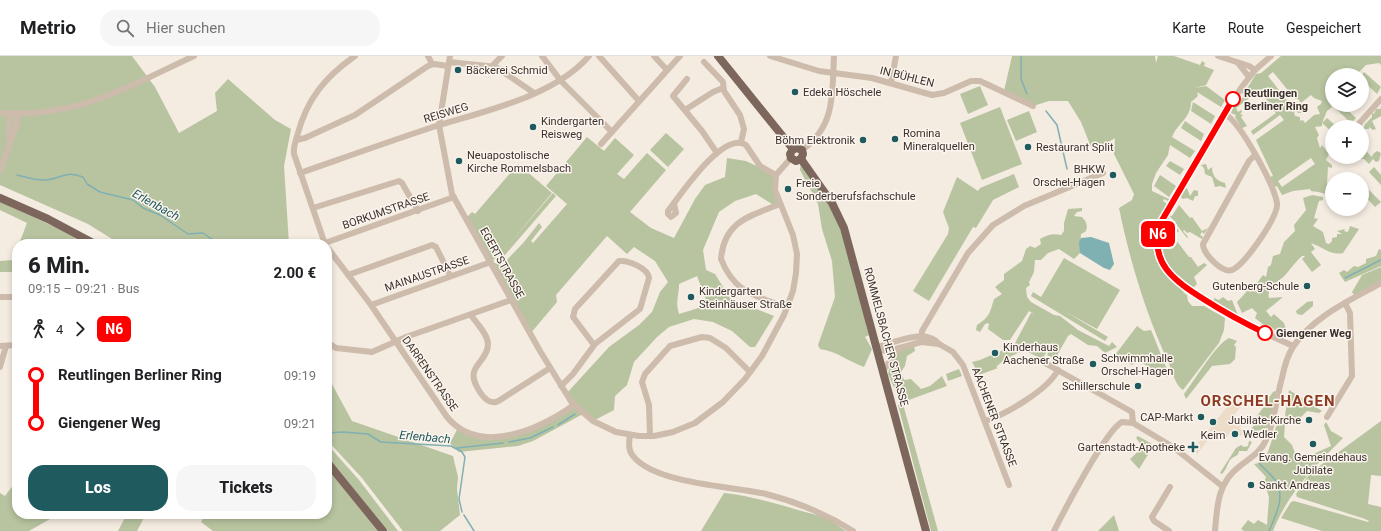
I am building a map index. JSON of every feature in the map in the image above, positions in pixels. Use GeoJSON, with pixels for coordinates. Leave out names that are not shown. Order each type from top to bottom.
{"type":"FeatureCollection","features":[{"type":"Feature","properties":{"kind":"main road"},"geometry":{"type":"LineString","coordinates":[[718,56],[793,148],[802,150],[803,154],[801,160],[796,161],[791,158],[790,154],[793,148]]}},
{"type":"Feature","properties":{"kind":"main road","name":"ROMMELSBACHER STRASSE"},"geometry":{"type":"LineString","coordinates":[[801,160],[830,199],[842,224],[926,531]]}},
{"type":"Feature","properties":{"kind":"main road"},"geometry":{"type":"LineString","coordinates":[[0,198],[48,219],[86,239]]}},
{"type":"Feature","properties":{"kind":"main road"},"geometry":{"type":"LineString","coordinates":[[332,468],[384,531]]}},
{"type":"Feature","properties":{"kind":"street"},"geometry":{"type":"LineString","coordinates":[[0,113],[44,113],[71,108],[100,100],[194,56]]}},
{"type":"Feature","properties":{"kind":"street","name":"DARRENSTRASSE"},"geometry":{"type":"LineString","coordinates":[[324,239],[294,152],[296,140],[305,110],[317,90],[336,70],[355,56]]}},
{"type":"Feature","properties":{"kind":"street"},"geometry":{"type":"LineString","coordinates":[[428,56],[432,64]]}},
{"type":"Feature","properties":{"kind":"street"},"geometry":{"type":"LineString","coordinates":[[492,66],[502,56]]}},
{"type":"Feature","properties":{"kind":"street"},"geometry":{"type":"LineString","coordinates":[[542,56],[561,81],[612,132]]}},
{"type":"Feature","properties":{"kind":"street","name":"REISWEG"},"geometry":{"type":"LineString","coordinates":[[300,173],[439,125],[465,119],[534,93],[561,81],[580,67],[589,56]]}},
{"type":"Feature","properties":{"kind":"street"},"geometry":{"type":"LineString","coordinates":[[599,56],[639,100]]}},
{"type":"Feature","properties":{"kind":"street"},"geometry":{"type":"LineString","coordinates":[[654,56],[667,70]]}},
{"type":"Feature","properties":{"kind":"street"},"geometry":{"type":"LineString","coordinates":[[601,144],[680,56]]}},
{"type":"Feature","properties":{"kind":"street","name":"IN BÜHLEN"},"geometry":{"type":"LineString","coordinates":[[771,56],[815,70],[862,76],[936,95],[971,81],[980,81],[1033,106]]}},
{"type":"Feature","properties":{"kind":"street"},"geometry":{"type":"LineString","coordinates":[[802,150],[818,136],[828,118],[832,105],[834,56]]}},
{"type":"Feature","properties":{"kind":"street"},"geometry":{"type":"LineString","coordinates":[[891,83],[896,56]]}},
{"type":"Feature","properties":{"kind":"street"},"geometry":{"type":"LineString","coordinates":[[1218,56],[1249,66],[1255,70]]}},
{"type":"Feature","properties":{"kind":"street"},"geometry":{"type":"LineString","coordinates":[[1271,56],[1249,77],[1225,114],[1161,222],[1158,238],[1159,255],[1169,274],[1184,287],[1239,321],[1293,346]]}},
{"type":"Feature","properties":{"kind":"street"},"geometry":{"type":"LineString","coordinates":[[296,140],[305,138],[355,115],[432,64],[449,61],[492,66],[534,93]]}},
{"type":"Feature","properties":{"kind":"street","name":"EGERTSTRASSE"},"geometry":{"type":"LineString","coordinates":[[449,61],[439,125],[449,183],[454,197],[561,386],[574,405],[600,425],[630,435],[650,436],[681,429],[704,417],[723,402],[750,372],[770,344],[787,308],[795,282],[797,254],[792,231],[775,190],[776,175]]}},
{"type":"Feature","properties":{"kind":"street"},"geometry":{"type":"LineString","coordinates":[[704,62],[723,82],[723,88],[741,118],[744,129],[741,142]]}},
{"type":"Feature","properties":{"kind":"street"},"geometry":{"type":"LineString","coordinates":[[1238,63],[1249,77]]}},
{"type":"Feature","properties":{"kind":"street"},"geometry":{"type":"LineString","coordinates":[[687,79],[673,96],[718,153]]}},
{"type":"Feature","properties":{"kind":"street"},"geometry":{"type":"LineString","coordinates":[[685,110],[713,92],[723,88]]}},
{"type":"Feature","properties":{"kind":"street"},"geometry":{"type":"LineString","coordinates":[[1362,120],[1381,99]]}},
{"type":"Feature","properties":{"kind":"street"},"geometry":{"type":"LineString","coordinates":[[9,143],[10,114]]}},
{"type":"Feature","properties":{"kind":"street"},"geometry":{"type":"LineString","coordinates":[[0,170],[17,124],[18,114]]}},
{"type":"Feature","properties":{"kind":"street"},"geometry":{"type":"LineString","coordinates":[[1225,114],[1235,123],[1255,155],[1277,202],[1274,216],[1255,245],[1236,268],[1228,271],[1221,268],[1205,250],[1203,244],[1249,161],[1255,155]]}},
{"type":"Feature","properties":{"kind":"street"},"geometry":{"type":"LineString","coordinates":[[674,204],[705,164],[732,143],[741,142],[748,147],[760,166],[776,175],[791,158]]}},
{"type":"Feature","properties":{"kind":"street"},"geometry":{"type":"LineString","coordinates":[[922,339],[922,331],[968,253],[993,225],[1012,212],[1033,202],[1103,173]]}},
{"type":"Feature","properties":{"kind":"street"},"geometry":{"type":"LineString","coordinates":[[313,208],[399,181],[402,183],[418,211]]}},
{"type":"Feature","properties":{"kind":"street","name":"BORKUMSTRASSE"},"geometry":{"type":"LineString","coordinates":[[332,243],[454,197]]}},
{"type":"Feature","properties":{"kind":"street"},"geometry":{"type":"LineString","coordinates":[[780,204],[735,223],[724,247],[721,259],[740,289],[787,308]]}},
{"type":"Feature","properties":{"kind":"street"},"geometry":{"type":"LineString","coordinates":[[348,275],[432,245],[436,247],[450,276]]}},
{"type":"Feature","properties":{"kind":"street","name":"DARRENSTRASSE"},"geometry":{"type":"LineString","coordinates":[[332,253],[371,305],[447,417],[458,428],[469,434],[490,437],[528,430],[551,421],[574,405]]}},
{"type":"Feature","properties":{"kind":"street"},"geometry":{"type":"LineString","coordinates":[[561,386],[573,374],[594,345],[639,310],[643,303],[648,274],[635,266],[619,261],[573,312],[573,317],[594,345]]}},
{"type":"Feature","properties":{"kind":"street","name":"MAINAUSTRASSE"},"geometry":{"type":"LineString","coordinates":[[371,305],[491,262]]}},
{"type":"Feature","properties":{"kind":"street"},"geometry":{"type":"LineString","coordinates":[[1215,531],[1217,502],[1222,486],[1234,470],[1258,452],[1266,441],[1271,427],[1287,357],[1293,346],[1317,322],[1345,303],[1381,283]]}},
{"type":"Feature","properties":{"kind":"street"},"geometry":{"type":"LineString","coordinates":[[0,297],[12,297]]}},
{"type":"Feature","properties":{"kind":"street"},"geometry":{"type":"LineString","coordinates":[[332,345],[336,348],[369,352],[511,300]]}},
{"type":"Feature","properties":{"kind":"street"},"geometry":{"type":"LineString","coordinates":[[1327,417],[1352,376],[1350,313],[1345,303]]}},
{"type":"Feature","properties":{"kind":"street"},"geometry":{"type":"LineString","coordinates":[[471,315],[488,342],[486,350],[475,368],[473,376],[478,388],[488,401],[494,402],[500,400],[550,368]]}},
{"type":"Feature","properties":{"kind":"street"},"geometry":{"type":"LineString","coordinates":[[650,436],[649,405],[642,379],[669,347],[696,338],[708,338],[726,348],[750,372]]}},
{"type":"Feature","properties":{"kind":"street"},"geometry":{"type":"LineString","coordinates":[[877,348],[922,339]]}},
{"type":"Feature","properties":{"kind":"street"},"geometry":{"type":"LineString","coordinates":[[877,348],[889,351],[922,339]]}},
{"type":"Feature","properties":{"kind":"street","name":"AACHENER STRASSE"},"geometry":{"type":"LineString","coordinates":[[922,339],[939,344],[953,352],[963,366],[1010,485]]}},
{"type":"Feature","properties":{"kind":"street"},"geometry":{"type":"LineString","coordinates":[[0,367],[3,346]]}},
{"type":"Feature","properties":{"kind":"street"},"geometry":{"type":"LineString","coordinates":[[883,371],[899,348]]}},
{"type":"Feature","properties":{"kind":"street"},"geometry":{"type":"LineString","coordinates":[[1045,363],[1057,373],[1128,410],[1130,422]]}},
{"type":"Feature","properties":{"kind":"street"},"geometry":{"type":"LineString","coordinates":[[985,421],[1019,405],[1057,373]]}},
{"type":"Feature","properties":{"kind":"street"},"geometry":{"type":"LineString","coordinates":[[1054,531],[1077,487],[1114,429],[1120,423],[1130,422],[1177,450],[1222,486]]}},
{"type":"Feature","properties":{"kind":"street"},"geometry":{"type":"LineString","coordinates":[[630,435],[629,447],[633,456],[644,465],[663,475],[775,497],[815,510],[853,531]]}},
{"type":"Feature","properties":{"kind":"street"},"geometry":{"type":"LineString","coordinates":[[1169,531],[1154,521],[1152,517],[1170,487]]}},
{"type":"Feature","properties":{"kind":"green space"},"geometry":{"type":"Polygon","coordinates":[[[0,56],[132,56],[155,87],[179,133],[217,111],[215,93],[228,79],[275,120],[291,129],[284,166],[289,239],[112,239],[88,224],[0,185],[0,56]]]}},
{"type":"Feature","properties":{"kind":"green space"},"geometry":{"type":"Polygon","coordinates":[[[1012,56],[1155,56],[1156,63],[1158,56],[1174,56],[1200,65],[1202,61],[1205,63],[1204,66],[1214,70],[1206,85],[1195,88],[1206,86],[1225,100],[1221,107],[1197,92],[1198,96],[1191,102],[1189,112],[1172,137],[1195,151],[1190,158],[1170,145],[1168,155],[1156,173],[1152,184],[1152,191],[1169,199],[1168,201],[1164,199],[1163,201],[1167,204],[1161,215],[1155,238],[1157,259],[1162,269],[1187,295],[1188,301],[1192,306],[1204,306],[1225,318],[1224,330],[1219,343],[1183,390],[1174,378],[1153,326],[1128,248],[1119,208],[1132,200],[1134,194],[1114,154],[1115,138],[1093,152],[1081,122],[1068,101],[1049,101],[1033,106],[1004,91],[1012,56]]]}},
{"type":"Feature","properties":{"kind":"green space"},"geometry":{"type":"Polygon","coordinates":[[[1281,56],[1381,56],[1381,65],[1379,63],[1366,65],[1363,68],[1325,68],[1325,112],[1327,112],[1322,126],[1315,127],[1319,135],[1317,138],[1320,148],[1322,145],[1325,149],[1325,164],[1332,165],[1332,168],[1328,167],[1328,172],[1325,172],[1325,194],[1311,191],[1310,189],[1293,191],[1282,195],[1277,186],[1274,187],[1270,177],[1273,176],[1256,140],[1284,120],[1280,115],[1253,135],[1251,131],[1276,113],[1268,107],[1271,104],[1260,90],[1236,108],[1238,112],[1241,110],[1242,112],[1240,114],[1243,115],[1241,117],[1247,126],[1242,128],[1240,127],[1235,117],[1236,115],[1231,113],[1234,105],[1238,104],[1244,96],[1241,91],[1248,87],[1256,74],[1261,73],[1281,56]],[[1273,72],[1268,76],[1292,106],[1297,102],[1308,111],[1299,113],[1294,111],[1295,116],[1300,117],[1300,121],[1303,120],[1305,123],[1314,115],[1320,114],[1317,107],[1322,101],[1311,95],[1301,103],[1298,99],[1295,99],[1273,72]],[[1311,158],[1278,181],[1282,187],[1315,164],[1311,158]]]}},
{"type":"Feature","properties":{"kind":"green space"},"geometry":{"type":"Polygon","coordinates":[[[1369,76],[1381,87],[1377,94],[1369,87],[1369,76]]]}},
{"type":"Feature","properties":{"kind":"green space"},"geometry":{"type":"Polygon","coordinates":[[[980,86],[988,105],[968,114],[960,94],[980,86]]]}},
{"type":"Feature","properties":{"kind":"green space"},"geometry":{"type":"Polygon","coordinates":[[[1193,102],[1215,116],[1211,124],[1191,111],[1193,102]]]}},
{"type":"Feature","properties":{"kind":"green space"},"geometry":{"type":"Polygon","coordinates":[[[1000,107],[1022,164],[982,180],[960,123],[1000,107]]]}},
{"type":"Feature","properties":{"kind":"green space"},"geometry":{"type":"Polygon","coordinates":[[[1381,107],[1381,116],[1372,121],[1376,129],[1373,130],[1369,127],[1369,120],[1372,117],[1372,113],[1374,114],[1376,109],[1380,109],[1381,107]]]}},
{"type":"Feature","properties":{"kind":"green space"},"geometry":{"type":"Polygon","coordinates":[[[1029,111],[1037,132],[1016,141],[1007,120],[1029,111]]]}},
{"type":"Feature","properties":{"kind":"green space"},"geometry":{"type":"Polygon","coordinates":[[[1339,112],[1350,112],[1356,118],[1354,120],[1348,120],[1339,112]]]}},
{"type":"Feature","properties":{"kind":"green space"},"geometry":{"type":"Polygon","coordinates":[[[1185,121],[1204,134],[1201,141],[1181,128],[1185,121]]]}},
{"type":"Feature","properties":{"kind":"green space"},"geometry":{"type":"Polygon","coordinates":[[[666,133],[684,149],[668,167],[650,150],[666,133]]]}},
{"type":"Feature","properties":{"kind":"green space"},"geometry":{"type":"Polygon","coordinates":[[[587,137],[604,151],[615,138],[634,155],[617,174],[624,179],[647,153],[666,170],[630,212],[651,228],[674,238],[695,199],[705,185],[725,177],[727,158],[746,161],[776,175],[780,204],[775,206],[756,194],[735,201],[719,212],[703,250],[706,270],[715,274],[735,306],[751,307],[774,316],[755,347],[750,347],[732,331],[713,322],[694,319],[669,327],[657,337],[634,362],[627,385],[615,396],[614,410],[593,421],[583,414],[533,441],[518,446],[459,452],[450,443],[458,428],[481,437],[518,433],[574,406],[566,394],[609,347],[639,325],[652,312],[660,292],[668,282],[655,261],[634,247],[627,254],[607,236],[556,295],[557,302],[530,334],[466,218],[472,212],[475,214],[518,164],[552,193],[509,244],[553,193],[556,196],[504,256],[501,253],[491,262],[502,265],[524,242],[539,223],[542,227],[531,241],[533,243],[567,204],[546,186],[587,137]],[[697,276],[679,284],[677,302],[679,314],[708,305],[697,276]]]}},
{"type":"Feature","properties":{"kind":"green space"},"geometry":{"type":"Polygon","coordinates":[[[1377,151],[1381,153],[1379,161],[1376,162],[1373,159],[1369,164],[1369,154],[1372,157],[1377,151]]]}},
{"type":"Feature","properties":{"kind":"green space"},"geometry":{"type":"Polygon","coordinates":[[[801,160],[832,203],[871,324],[866,325],[869,335],[865,337],[872,349],[864,367],[837,354],[820,349],[818,345],[835,297],[832,261],[822,229],[818,204],[800,170],[801,160]]]}},
{"type":"Feature","properties":{"kind":"green space"},"geometry":{"type":"Polygon","coordinates":[[[1170,161],[1184,169],[1180,175],[1166,166],[1170,161]]]}},
{"type":"Feature","properties":{"kind":"green space"},"geometry":{"type":"Polygon","coordinates":[[[1206,164],[1208,170],[1212,167],[1215,177],[1219,181],[1225,183],[1226,188],[1220,186],[1215,187],[1212,177],[1205,174],[1204,168],[1201,165],[1206,164]]]}},
{"type":"Feature","properties":{"kind":"green space"},"geometry":{"type":"Polygon","coordinates":[[[1374,167],[1381,175],[1381,185],[1369,172],[1374,167]]]}},
{"type":"Feature","properties":{"kind":"green space"},"geometry":{"type":"Polygon","coordinates":[[[1014,174],[1019,187],[993,200],[976,228],[973,227],[929,301],[913,291],[948,234],[949,228],[943,212],[957,177],[978,191],[980,188],[1014,174]]]}},
{"type":"Feature","properties":{"kind":"green space"},"geometry":{"type":"Polygon","coordinates":[[[1160,175],[1176,186],[1169,197],[1154,186],[1160,175]]]}},
{"type":"Feature","properties":{"kind":"green space"},"geometry":{"type":"Polygon","coordinates":[[[1185,188],[1187,188],[1190,196],[1194,190],[1198,191],[1198,196],[1195,196],[1193,201],[1180,197],[1185,188]]]}},
{"type":"Feature","properties":{"kind":"green space"},"geometry":{"type":"Polygon","coordinates":[[[1369,190],[1381,202],[1375,207],[1369,201],[1369,190]]]}},
{"type":"Feature","properties":{"kind":"green space"},"geometry":{"type":"Polygon","coordinates":[[[1312,195],[1323,197],[1323,200],[1319,201],[1314,218],[1318,219],[1313,226],[1323,232],[1326,243],[1329,244],[1332,241],[1332,238],[1337,237],[1337,234],[1342,234],[1337,231],[1345,229],[1344,231],[1348,232],[1350,226],[1359,229],[1343,253],[1339,254],[1331,252],[1311,243],[1315,249],[1311,252],[1321,265],[1312,272],[1302,259],[1305,256],[1302,256],[1272,287],[1269,298],[1283,297],[1266,311],[1271,317],[1274,314],[1284,323],[1287,332],[1281,333],[1269,325],[1264,325],[1255,318],[1257,313],[1252,308],[1242,313],[1237,302],[1251,287],[1255,286],[1263,275],[1266,277],[1268,267],[1271,265],[1273,256],[1280,254],[1284,242],[1295,231],[1294,225],[1306,210],[1303,198],[1312,195]]]}},
{"type":"Feature","properties":{"kind":"green space"},"geometry":{"type":"Polygon","coordinates":[[[0,202],[55,227],[77,239],[21,239],[27,223],[0,210],[0,202]]]}},
{"type":"Feature","properties":{"kind":"green space"},"geometry":{"type":"Polygon","coordinates":[[[1179,205],[1190,218],[1192,217],[1202,231],[1208,228],[1204,234],[1202,232],[1200,235],[1203,237],[1202,239],[1190,232],[1187,233],[1184,230],[1183,231],[1188,237],[1187,238],[1169,215],[1172,216],[1179,205]]]}},
{"type":"Feature","properties":{"kind":"green space"},"geometry":{"type":"Polygon","coordinates":[[[1082,208],[1082,211],[1077,212],[1074,216],[1082,217],[1087,226],[1085,232],[1081,234],[1080,253],[1074,259],[1059,249],[1048,253],[1041,260],[1035,260],[1034,272],[1029,282],[1030,285],[1026,288],[1027,297],[1031,302],[1054,315],[1060,316],[1078,330],[1109,346],[1112,342],[1117,347],[1105,353],[1097,346],[1088,345],[1071,334],[1068,336],[1055,359],[1047,355],[1054,341],[1042,359],[1014,345],[1031,313],[1034,314],[1029,311],[1010,340],[1003,340],[988,329],[989,323],[985,324],[980,332],[976,330],[977,325],[989,314],[994,299],[1002,294],[995,287],[1004,280],[1004,274],[1022,261],[1026,249],[1030,246],[1035,248],[1041,244],[1040,239],[1045,236],[1055,234],[1061,235],[1064,231],[1064,223],[1068,209],[1082,208]]]}},
{"type":"Feature","properties":{"kind":"green space"},"geometry":{"type":"Polygon","coordinates":[[[1167,216],[1179,231],[1173,236],[1189,257],[1191,257],[1198,267],[1204,263],[1207,265],[1194,277],[1197,284],[1192,289],[1181,282],[1173,274],[1163,258],[1161,239],[1167,216]]]}},
{"type":"Feature","properties":{"kind":"green space"},"geometry":{"type":"Polygon","coordinates":[[[1379,249],[1381,250],[1381,266],[1345,282],[1339,273],[1344,270],[1347,272],[1354,266],[1358,267],[1366,263],[1366,259],[1376,256],[1379,249]]]}},
{"type":"Feature","properties":{"kind":"green space"},"geometry":{"type":"Polygon","coordinates":[[[1064,258],[1120,290],[1097,329],[1066,312],[1108,337],[1105,341],[1031,296],[1033,292],[1041,297],[1064,258]]]}},
{"type":"Feature","properties":{"kind":"green space"},"geometry":{"type":"Polygon","coordinates":[[[12,260],[12,272],[0,272],[0,261],[12,260]]]}},
{"type":"Feature","properties":{"kind":"green space"},"geometry":{"type":"Polygon","coordinates":[[[1381,267],[1381,280],[1355,296],[1352,292],[1362,275],[1381,267]]]}},
{"type":"Feature","properties":{"kind":"green space"},"geometry":{"type":"Polygon","coordinates":[[[1223,297],[1228,301],[1232,300],[1239,318],[1213,303],[1214,298],[1219,300],[1223,297]]]}},
{"type":"Feature","properties":{"kind":"green space"},"geometry":{"type":"Polygon","coordinates":[[[1313,301],[1313,306],[1302,315],[1297,314],[1296,311],[1307,302],[1313,301]]]}},
{"type":"Feature","properties":{"kind":"green space"},"geometry":{"type":"Polygon","coordinates":[[[1137,326],[1144,331],[1151,330],[1168,372],[1167,377],[1137,360],[1132,365],[1115,355],[1137,326]]]}},
{"type":"Feature","properties":{"kind":"green space"},"geometry":{"type":"Polygon","coordinates":[[[1229,338],[1237,341],[1234,345],[1236,347],[1235,359],[1230,364],[1212,366],[1186,399],[1184,394],[1205,363],[1223,342],[1229,338]]]}},
{"type":"Feature","properties":{"kind":"green space"},"geometry":{"type":"Polygon","coordinates":[[[914,346],[915,351],[907,356],[905,366],[901,372],[904,380],[911,379],[921,389],[930,386],[942,376],[947,386],[906,401],[896,392],[888,374],[893,359],[896,355],[903,350],[914,346]]]}},
{"type":"Feature","properties":{"kind":"green space"},"geometry":{"type":"Polygon","coordinates":[[[1010,347],[1020,352],[1005,359],[996,367],[998,368],[979,375],[972,362],[1010,347]]]}},
{"type":"Feature","properties":{"kind":"green space"},"geometry":{"type":"Polygon","coordinates":[[[959,369],[962,376],[948,381],[946,374],[959,369]]]}},
{"type":"Feature","properties":{"kind":"green space"},"geometry":{"type":"Polygon","coordinates":[[[332,384],[352,421],[453,456],[458,477],[457,489],[460,515],[440,531],[403,531],[362,478],[332,445],[332,384]]]}},
{"type":"Feature","properties":{"kind":"green space"},"geometry":{"type":"Polygon","coordinates":[[[1278,390],[1270,427],[1253,432],[1249,431],[1260,419],[1257,416],[1269,400],[1268,399],[1273,392],[1278,390]]]}},
{"type":"Feature","properties":{"kind":"green space"},"geometry":{"type":"Polygon","coordinates":[[[1289,390],[1322,411],[1319,413],[1307,411],[1300,418],[1291,421],[1285,415],[1289,390]]]}},
{"type":"Feature","properties":{"kind":"green space"},"geometry":{"type":"Polygon","coordinates":[[[903,404],[938,531],[931,531],[898,405],[903,404]]]}},
{"type":"Feature","properties":{"kind":"green space"},"geometry":{"type":"Polygon","coordinates":[[[1381,421],[1381,476],[1371,475],[1368,504],[1381,507],[1381,531],[1322,531],[1281,518],[1291,502],[1294,501],[1368,522],[1369,521],[1365,519],[1297,497],[1296,494],[1310,473],[1381,421]]]}},
{"type":"Feature","properties":{"kind":"green space"},"geometry":{"type":"Polygon","coordinates":[[[1282,422],[1285,424],[1284,437],[1292,445],[1298,461],[1331,446],[1324,425],[1326,422],[1331,431],[1343,438],[1303,481],[1286,505],[1273,531],[1244,531],[1241,529],[1248,520],[1254,524],[1258,520],[1267,525],[1269,497],[1264,482],[1266,477],[1254,464],[1260,463],[1268,452],[1277,424],[1282,422]]]}},
{"type":"Feature","properties":{"kind":"green space"},"geometry":{"type":"Polygon","coordinates":[[[1138,436],[1152,444],[1151,450],[1139,469],[1130,459],[1143,447],[1136,438],[1138,436]]]}},
{"type":"Feature","properties":{"kind":"green space"},"geometry":{"type":"Polygon","coordinates":[[[1249,441],[1252,442],[1247,451],[1239,451],[1238,454],[1230,460],[1222,474],[1220,473],[1236,448],[1241,445],[1244,447],[1248,446],[1249,441]]]}},
{"type":"Feature","properties":{"kind":"green space"},"geometry":{"type":"Polygon","coordinates":[[[332,450],[359,480],[398,531],[388,531],[332,462],[332,450]]]}},
{"type":"Feature","properties":{"kind":"green space"},"geometry":{"type":"Polygon","coordinates":[[[332,474],[378,531],[213,531],[201,522],[202,519],[332,519],[332,474]]]}},
{"type":"Feature","properties":{"kind":"green space"},"geometry":{"type":"Polygon","coordinates":[[[12,487],[12,519],[50,519],[29,531],[0,531],[0,493],[5,496],[12,487]]]}},
{"type":"Feature","properties":{"kind":"green space"},"geometry":{"type":"Polygon","coordinates":[[[724,493],[765,501],[833,519],[837,525],[846,531],[701,531],[724,493]]]}},
{"type":"Feature","properties":{"kind":"green space"},"geometry":{"type":"Polygon","coordinates":[[[1114,515],[1119,531],[1098,531],[1114,515]]]}},
{"type":"Feature","properties":{"kind":"green space"},"geometry":{"type":"Polygon","coordinates":[[[124,519],[143,519],[137,531],[118,531],[124,519]]]}},
{"type":"Feature","properties":{"kind":"shaded area"},"geometry":{"type":"Polygon","coordinates":[[[1245,392],[1250,395],[1230,420],[1237,426],[1240,422],[1242,424],[1239,428],[1245,432],[1241,436],[1232,430],[1225,439],[1215,431],[1197,454],[1192,451],[1230,403],[1238,402],[1245,392]]]}},
{"type":"Feature","properties":{"kind":"water"},"geometry":{"type":"Polygon","coordinates":[[[1091,237],[1109,243],[1114,264],[1110,270],[1104,268],[1080,253],[1079,242],[1081,238],[1091,237]]]}},
{"type":"Feature","properties":{"kind":"waterway"},"geometry":{"type":"LineString","coordinates":[[1021,56],[1021,79],[1027,94]]}},
{"type":"Feature","properties":{"kind":"waterway"},"geometry":{"type":"LineString","coordinates":[[1046,111],[1057,125],[1067,169]]}},
{"type":"Feature","properties":{"kind":"waterway","name":"Erlenbach"},"geometry":{"type":"LineString","coordinates":[[17,175],[42,180],[71,174],[83,177],[87,184],[100,192],[133,200],[143,208],[160,215],[188,234],[203,233],[212,239]]}},
{"type":"Feature","properties":{"kind":"waterway"},"geometry":{"type":"LineString","coordinates":[[1345,278],[1381,260]]}},
{"type":"Feature","properties":{"kind":"waterway"},"geometry":{"type":"LineString","coordinates":[[558,425],[575,414]]}},
{"type":"Feature","properties":{"kind":"waterway"},"geometry":{"type":"LineString","coordinates":[[509,442],[530,438],[553,427]]}},
{"type":"Feature","properties":{"kind":"waterway","name":"Erlenbach"},"geometry":{"type":"LineString","coordinates":[[332,433],[368,434],[381,442],[451,446],[462,452],[465,457],[459,499],[462,512]]}},
{"type":"Feature","properties":{"kind":"waterway"},"geometry":{"type":"LineString","coordinates":[[457,448],[503,443]]}},
{"type":"Feature","properties":{"kind":"waterway"},"geometry":{"type":"LineString","coordinates":[[1259,463],[1275,480],[1280,492],[1279,506],[1269,531]]}},
{"type":"Feature","properties":{"kind":"waterway","name":"Erlenbach"},"geometry":{"type":"LineString","coordinates":[[464,515],[474,531]]}},
{"type":"Feature","properties":{"kind":"bus line","name":"N6"},"geometry":{"type":"LineString","coordinates":[[1233,99],[1165,214],[1158,231],[1158,249],[1159,255],[1166,270],[1178,283],[1239,321],[1265,333]]}},
{"type":"Feature","properties":{"kind":"place","name":"Bäckerei Schmid"},"geometry":{"type":"Point","coordinates":[458,70]}},
{"type":"Feature","properties":{"kind":"place","name":"Edeka Höschele"},"geometry":{"type":"Point","coordinates":[795,92]}},
{"type":"Feature","properties":{"kind":"place","name":"Reutlingen Berliner Ring"},"geometry":{"type":"Point","coordinates":[1233,99]}},
{"type":"Feature","properties":{"kind":"place","name":"Kindergarten Reisweg"},"geometry":{"type":"Point","coordinates":[533,127]}},
{"type":"Feature","properties":{"kind":"place","name":"Romina Mineralquellen"},"geometry":{"type":"Point","coordinates":[895,139]}},
{"type":"Feature","properties":{"kind":"place","name":"Böhm Elektronik"},"geometry":{"type":"Point","coordinates":[863,140]}},
{"type":"Feature","properties":{"kind":"place","name":"Restaurant Split"},"geometry":{"type":"Point","coordinates":[1028,147]}},
{"type":"Feature","properties":{"kind":"place","name":"Neuapostolische Kirche Rommelsbach"},"geometry":{"type":"Point","coordinates":[459,161]}},
{"type":"Feature","properties":{"kind":"place","name":"BHKW Orschel-Hagen"},"geometry":{"type":"Point","coordinates":[1113,175]}},
{"type":"Feature","properties":{"kind":"place","name":"Freie Sonderberufsfachschule"},"geometry":{"type":"Point","coordinates":[788,189]}},
{"type":"Feature","properties":{"kind":"place","name":"Gutenberg-Schule"},"geometry":{"type":"Point","coordinates":[1307,286]}},
{"type":"Feature","properties":{"kind":"place","name":"Kindergarten Steinhäuser Straße"},"geometry":{"type":"Point","coordinates":[691,297]}},
{"type":"Feature","properties":{"kind":"place","name":"Giengener Weg"},"geometry":{"type":"Point","coordinates":[1265,333]}},
{"type":"Feature","properties":{"kind":"place","name":"Kinderhaus Aachener Straße"},"geometry":{"type":"Point","coordinates":[995,353]}},
{"type":"Feature","properties":{"kind":"place","name":"Schwimmhalle Orschel-Hagen"},"geometry":{"type":"Point","coordinates":[1093,364]}},
{"type":"Feature","properties":{"kind":"place","name":"Schillerschule"},"geometry":{"type":"Point","coordinates":[1138,386]}},
{"type":"Feature","properties":{"kind":"place","name":"CAP-Markt"},"geometry":{"type":"Point","coordinates":[1201,417]}},
{"type":"Feature","properties":{"kind":"place","name":"Jubilate-Kirche"},"geometry":{"type":"Point","coordinates":[1309,420]}},
{"type":"Feature","properties":{"kind":"place","name":"Keim"},"geometry":{"type":"Point","coordinates":[1213,422]}},
{"type":"Feature","properties":{"kind":"place","name":"Wedler"},"geometry":{"type":"Point","coordinates":[1235,434]}},
{"type":"Feature","properties":{"kind":"place","name":"Evang. Gemeindehaus Jubilate"},"geometry":{"type":"Point","coordinates":[1313,444]}},
{"type":"Feature","properties":{"kind":"place","name":"Gartenstadt-Apotheke"},"geometry":{"type":"Point","coordinates":[1193,447]}},
{"type":"Feature","properties":{"kind":"place","name":"Sankt Andreas"},"geometry":{"type":"Point","coordinates":[1251,485]}},
{"type":"Feature","properties":{"kind":"district","name":"ORSCHEL-HAGEN"},"geometry":{"type":"Point","coordinates":[1268,401]}}]}
